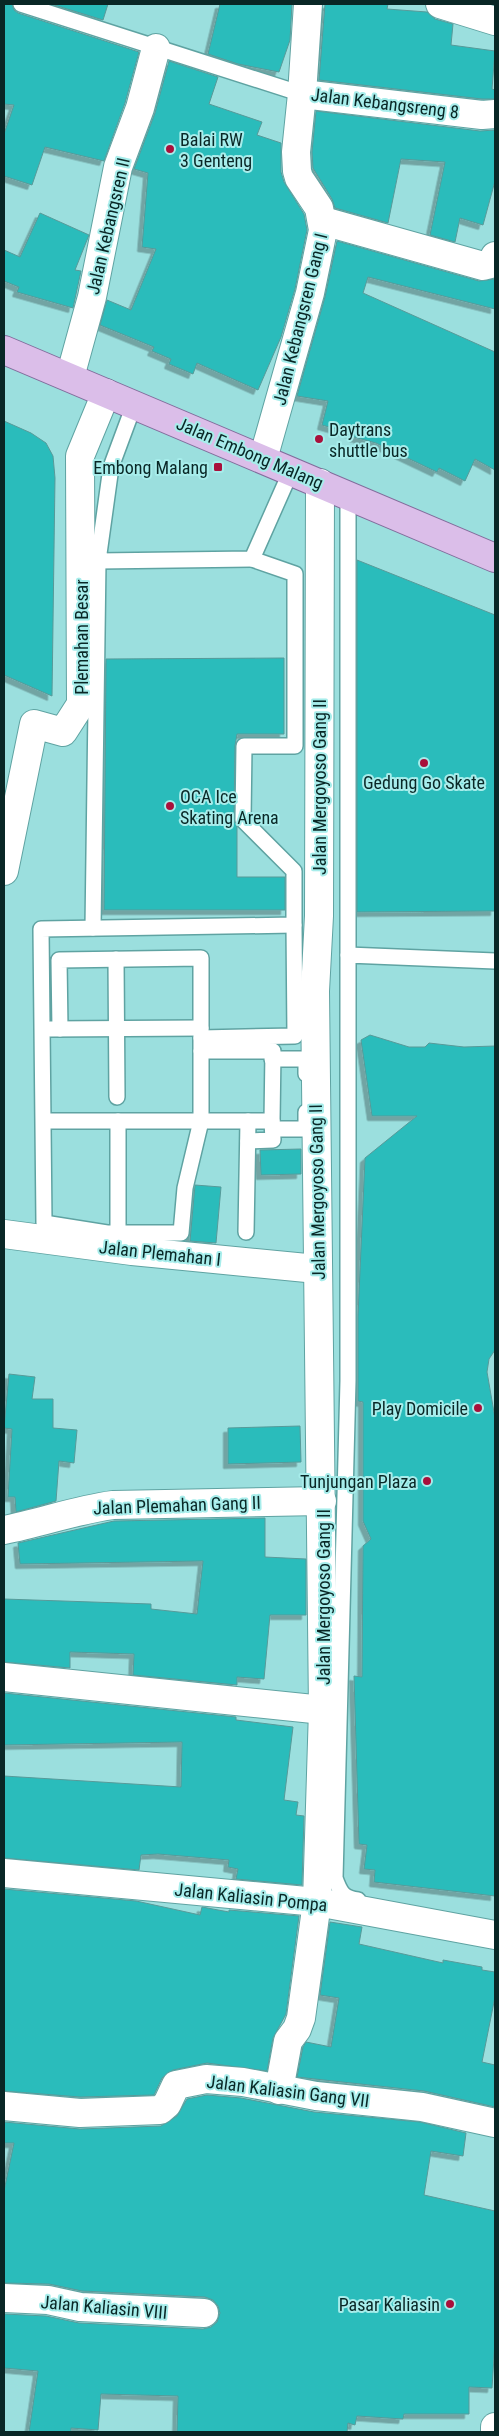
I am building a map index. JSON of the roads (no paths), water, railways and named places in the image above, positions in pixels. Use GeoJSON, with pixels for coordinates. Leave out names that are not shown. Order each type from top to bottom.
{"type":"FeatureCollection","features":[{"type":"Feature","properties":{"kind":"main road","name":"Jalan Embong Malang"},"geometry":{"type":"LineString","coordinates":[[4,350],[495,558]]}},
{"type":"Feature","properties":{"kind":"street","name":"Jalan Kebangsreng 8"},"geometry":{"type":"LineString","coordinates":[[308,4],[302,94],[482,115],[495,114]]}},
{"type":"Feature","properties":{"kind":"street"},"geometry":{"type":"LineString","coordinates":[[440,4],[495,21]]}},
{"type":"Feature","properties":{"kind":"street","name":"Jalan Kebangsren II"},"geometry":{"type":"LineString","coordinates":[[70,377],[92,297],[118,167],[140,108],[156,48]]}},
{"type":"Feature","properties":{"kind":"street","name":"Jalan Kebangsren Gang I"},"geometry":{"type":"LineString","coordinates":[[263,459],[310,293],[323,230],[323,221],[319,208],[299,178],[297,170],[296,152],[302,94]]}},
{"type":"Feature","properties":{"kind":"street"},"geometry":{"type":"LineString","coordinates":[[323,221],[483,266],[491,264],[495,256]]}},
{"type":"Feature","properties":{"kind":"street","name":"Plemahan Besar"},"geometry":{"type":"LineString","coordinates":[[4,871],[8,829],[34,724],[63,732],[81,704],[80,456],[106,393]]}},
{"type":"Feature","properties":{"kind":"street","name":"Jalan Mergoyoso Gang II"},"geometry":{"type":"LineString","coordinates":[[279,2090],[288,2041],[297,2029],[300,2018],[317,1902],[323,1710],[315,991],[319,916],[320,483]]}},
{"type":"Feature","properties":{"kind":"street","name":"Jalan Plemahan I"},"geometry":{"type":"LineString","coordinates":[[4,1234],[132,1251],[317,1269]]}},
{"type":"Feature","properties":{"kind":"street","name":"Jalan Plemahan Gang II"},"geometry":{"type":"LineString","coordinates":[[4,1530],[29,1525],[82,1509],[113,1504],[322,1501]]}},
{"type":"Feature","properties":{"kind":"street"},"geometry":{"type":"LineString","coordinates":[[4,1677],[323,1710]]}},
{"type":"Feature","properties":{"kind":"street","name":"Jalan Kaliasin Pompa"},"geometry":{"type":"LineString","coordinates":[[4,1873],[317,1902],[495,1935]]}},
{"type":"Feature","properties":{"kind":"street","name":"Jalan Kaliasin Gang VII"},"geometry":{"type":"LineString","coordinates":[[4,2106],[80,2112],[160,2110],[166,2104],[176,2085],[206,2080],[243,2082],[279,2090],[422,2107],[495,2123]]}},
{"type":"Feature","properties":{"kind":"street","name":"Jalan Kaliasin VIII"},"geometry":{"type":"LineString","coordinates":[[4,2298],[48,2300],[80,2307],[204,2313]]}},
{"type":"Feature","properties":{"kind":"street"},"geometry":{"type":"LineString","coordinates":[[495,2427],[495,2432]]}},
{"type":"Feature","properties":{"kind":"lane"},"geometry":{"type":"LineString","coordinates":[[21,4],[302,94]]}},
{"type":"Feature","properties":{"kind":"lane"},"geometry":{"type":"LineString","coordinates":[[93,928],[98,562],[111,467],[134,405]]}},
{"type":"Feature","properties":{"kind":"lane"},"geometry":{"type":"LineString","coordinates":[[252,559],[291,471]]}},
{"type":"Feature","properties":{"kind":"lane"},"geometry":{"type":"LineString","coordinates":[[348,495],[348,1381],[334,1878],[340,1892],[348,1899],[495,1923]]}},
{"type":"Feature","properties":{"kind":"lane"},"geometry":{"type":"LineString","coordinates":[[98,562],[252,559],[295,574],[295,746],[244,746],[243,811],[243,820],[294,871],[295,1036],[202,1039]]}},
{"type":"Feature","properties":{"kind":"lane"},"geometry":{"type":"LineString","coordinates":[[60,1029],[59,960],[201,958],[201,1121],[185,1188],[181,1233],[118,1233],[44,1223],[41,929],[294,925]]}},
{"type":"Feature","properties":{"kind":"lane"},"geometry":{"type":"LineString","coordinates":[[348,955],[495,961]]}},
{"type":"Feature","properties":{"kind":"lane"},"geometry":{"type":"LineString","coordinates":[[116,959],[117,1097]]}},
{"type":"Feature","properties":{"kind":"lane"},"geometry":{"type":"LineString","coordinates":[[43,1029],[116,1029],[202,1039],[273,1051],[273,1140],[248,1141]]}},
{"type":"Feature","properties":{"kind":"lane"},"geometry":{"type":"LineString","coordinates":[[44,1121],[248,1121],[306,1129],[306,1059],[272,1059]]}},
{"type":"Feature","properties":{"kind":"lane"},"geometry":{"type":"LineString","coordinates":[[118,1121],[118,1233]]}},
{"type":"Feature","properties":{"kind":"lane"},"geometry":{"type":"LineString","coordinates":[[246,1232],[248,1121]]}},
{"type":"Feature","properties":{"kind":"lane"},"geometry":{"type":"LineString","coordinates":[[320,1382],[348,1381]]}},
{"type":"Feature","properties":{"kind":"place","name":"Balai RW 3 Genteng"},"geometry":{"type":"Point","coordinates":[170,149]}},
{"type":"Feature","properties":{"kind":"place","name":"Daytrans shuttle bus"},"geometry":{"type":"Point","coordinates":[319,439]}},
{"type":"Feature","properties":{"kind":"place","name":"Embong Malang"},"geometry":{"type":"Point","coordinates":[218,467]}},
{"type":"Feature","properties":{"kind":"place","name":"Gedung Go Skate"},"geometry":{"type":"Point","coordinates":[424,763]}},
{"type":"Feature","properties":{"kind":"place","name":"OCA Ice Skating Arena"},"geometry":{"type":"Point","coordinates":[170,806]}},
{"type":"Feature","properties":{"kind":"place","name":"Play Domicile"},"geometry":{"type":"Point","coordinates":[478,1408]}},
{"type":"Feature","properties":{"kind":"place","name":"Tunjungan Plaza"},"geometry":{"type":"Point","coordinates":[427,1481]}},
{"type":"Feature","properties":{"kind":"place","name":"Pasar Kaliasin"},"geometry":{"type":"Point","coordinates":[450,2304]}}]}
